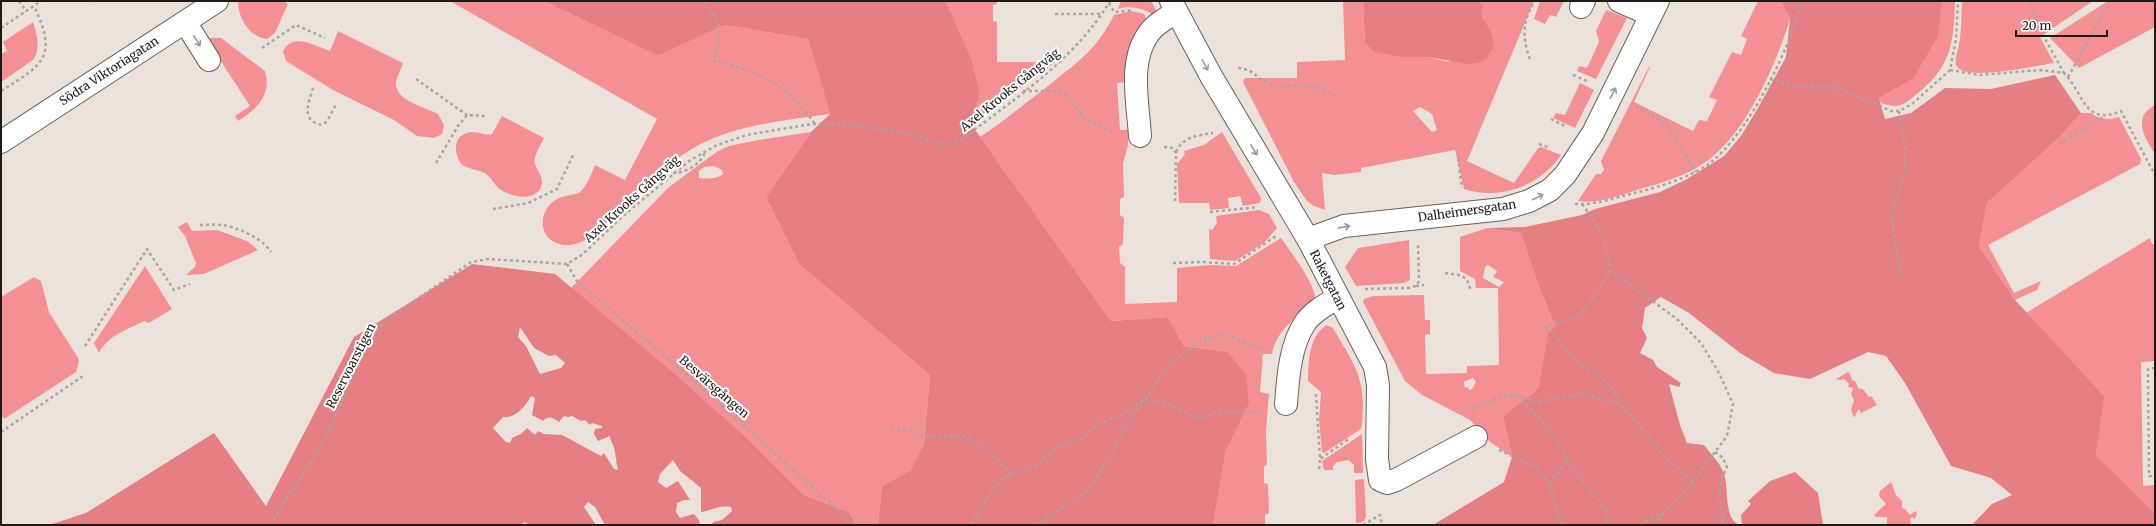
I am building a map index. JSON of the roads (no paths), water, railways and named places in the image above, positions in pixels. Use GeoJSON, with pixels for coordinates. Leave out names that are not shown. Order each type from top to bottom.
{"type":"FeatureCollection","features":[{"type":"Feature","properties":{"kind":"street","name":"Södra Viktoriagatan"},"geometry":{"type":"LineString","coordinates":[[3,137],[217,1]]}},
{"type":"Feature","properties":{"kind":"street"},"geometry":{"type":"LineString","coordinates":[[1619,1],[1654,8]]}},
{"type":"Feature","properties":{"kind":"street"},"geometry":{"type":"LineString","coordinates":[[1140,136],[1136,70],[1138,54],[1149,32],[1174,7]]}},
{"type":"Feature","properties":{"kind":"street","name":"Raketgatan"},"geometry":{"type":"LineString","coordinates":[[1174,7],[1211,76],[1308,239],[1337,298],[1375,367],[1378,385],[1377,459],[1380,480],[1387,483],[1396,480],[1476,438]]}},
{"type":"Feature","properties":{"kind":"street","name":"Dalheimersgatan"},"geometry":{"type":"LineString","coordinates":[[1308,239],[1344,226],[1503,209],[1529,201],[1550,190],[1565,175],[1593,133],[1654,8]]}},
{"type":"Feature","properties":{"kind":"street"},"geometry":{"type":"LineString","coordinates":[[185,22],[209,60]]}},
{"type":"Feature","properties":{"kind":"street"},"geometry":{"type":"LineString","coordinates":[[1286,404],[1289,374],[1297,338],[1306,322],[1324,306],[1337,298]]}}]}
